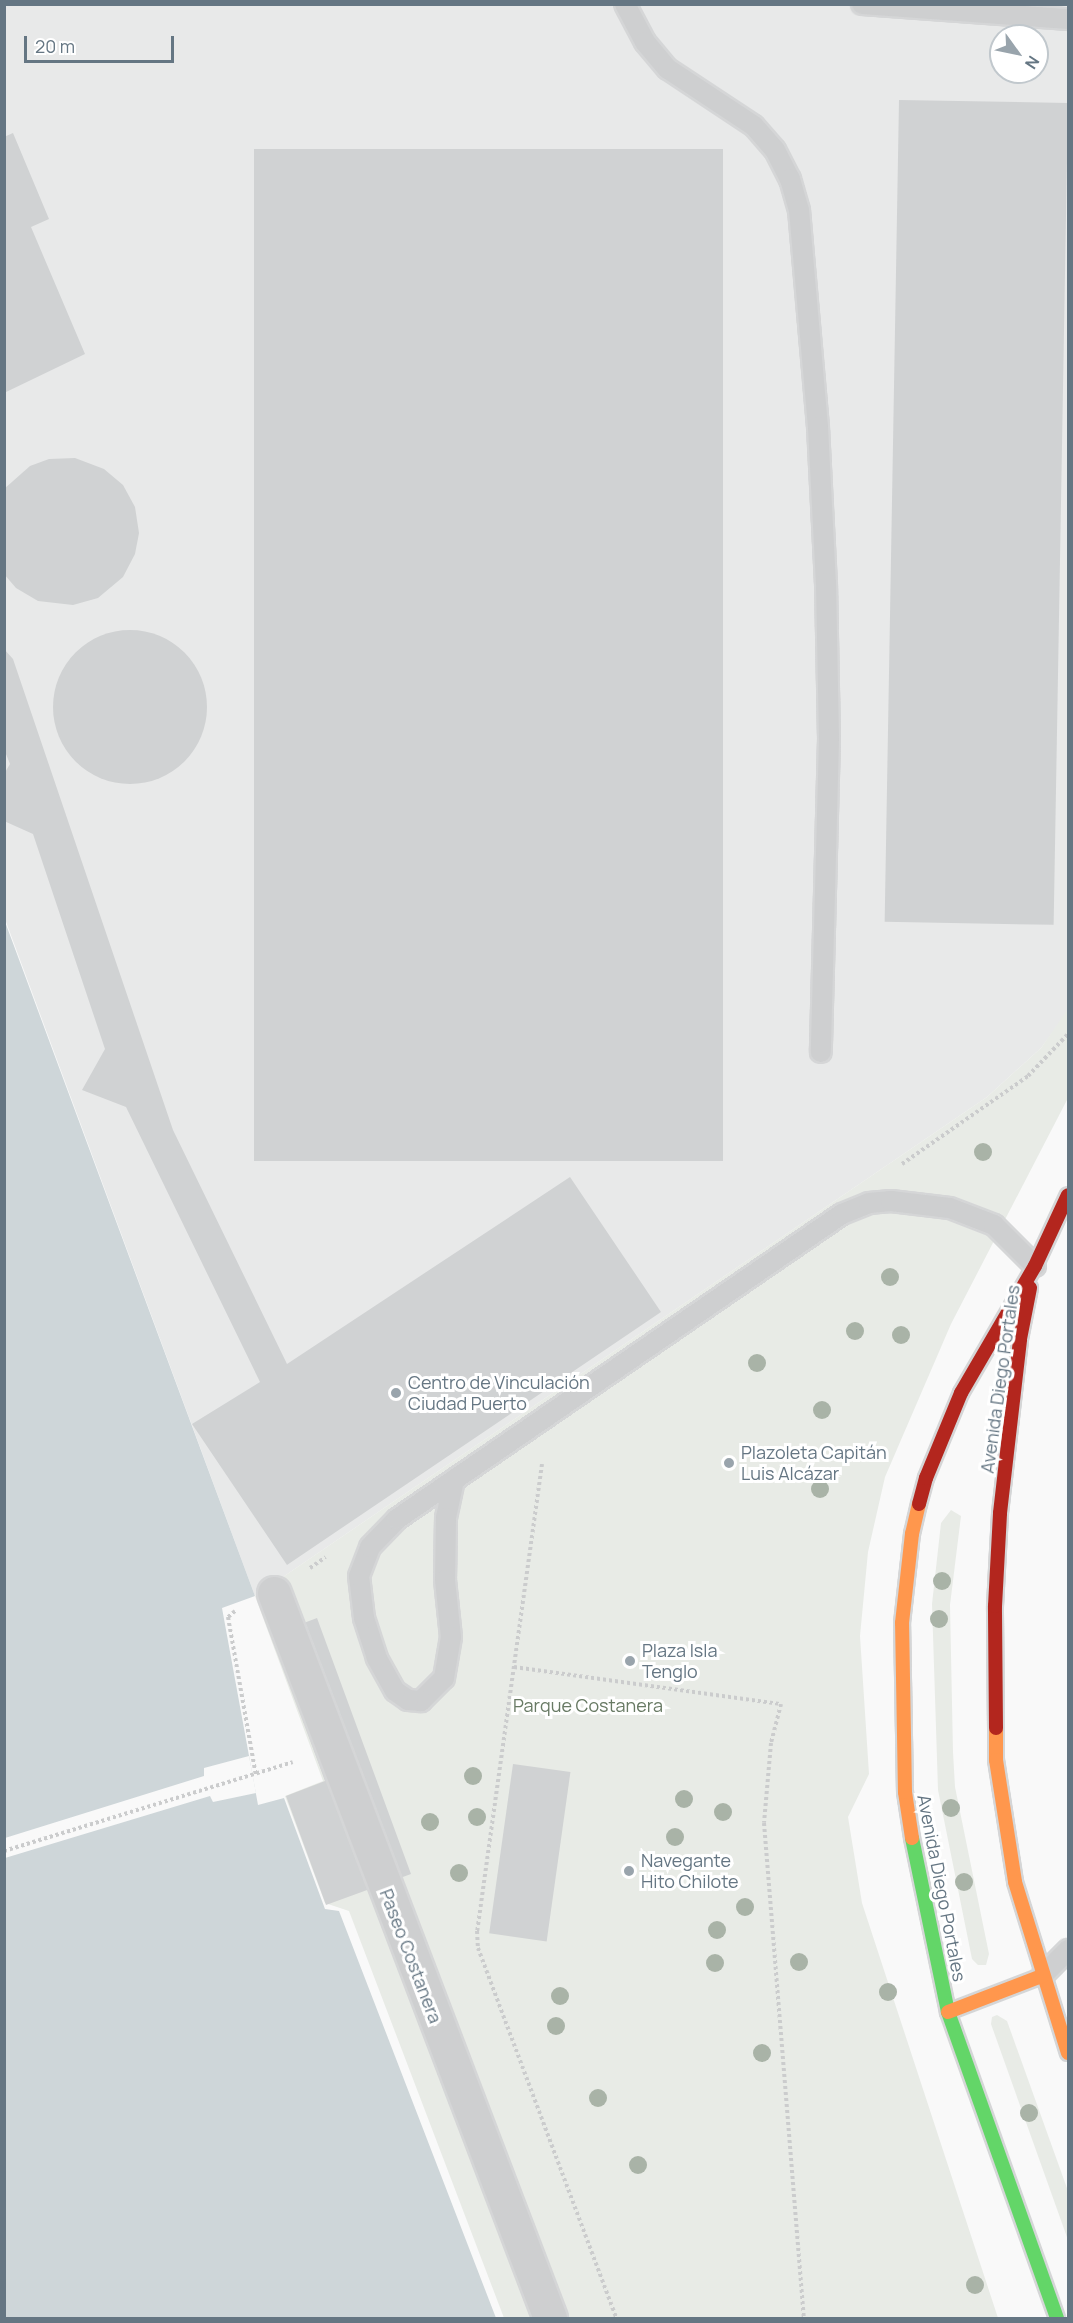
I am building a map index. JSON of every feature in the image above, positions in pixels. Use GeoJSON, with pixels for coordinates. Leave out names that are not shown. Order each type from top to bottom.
{"type":"FeatureCollection","features":[{"type":"Feature","properties":{"kind":"main road"},"geometry":{"type":"LineString","coordinates":[[1035,1266],[1068,1195]]}},
{"type":"Feature","properties":{"kind":"main road","name":"Avenida Diego Portales"},"geometry":{"type":"LineString","coordinates":[[1035,1266],[1020,1339],[1000,1512],[994,1718],[1000,1802],[1015,1882],[1042,1976],[1068,2054]]}},
{"type":"Feature","properties":{"kind":"main road","name":"Avenida Diego Portales"},"geometry":{"type":"LineString","coordinates":[[1035,1266],[961,1393],[926,1478],[912,1534],[902,1623],[905,1792],[916,1864],[948,2012],[1057,2319]]}},
{"type":"Feature","properties":{"kind":"main road"},"geometry":{"type":"LineString","coordinates":[[948,2012],[1042,1976]]}},
{"type":"Feature","properties":{"kind":"street","name":"Paseo Costanera"},"geometry":{"type":"LineString","coordinates":[[274,1593],[550,2319]]}},
{"type":"Feature","properties":{"kind":"lane"},"geometry":{"type":"LineString","coordinates":[[626,4],[645,42],[668,69],[754,126],[775,150],[790,179],[799,210],[818,427],[826,583],[829,739],[821,1052]]}},
{"type":"Feature","properties":{"kind":"lane"},"geometry":{"type":"LineString","coordinates":[[862,4],[1068,19]]}},
{"type":"Feature","properties":{"kind":"lane"},"geometry":{"type":"LineString","coordinates":[[454,1480],[446,1518],[445,1580],[451,1637],[444,1678],[421,1701],[408,1700],[395,1691],[377,1658],[364,1618],[359,1576],[370,1547],[397,1519],[842,1214],[869,1203],[912,1201],[968,1213],[1006,1234],[1035,1266]]}},
{"type":"Feature","properties":{"kind":"lane"},"geometry":{"type":"LineString","coordinates":[[1042,1976],[1068,1950]]}},
{"type":"Feature","properties":{"kind":"path"},"geometry":{"type":"LineString","coordinates":[[549,1414],[477,1931],[478,1948],[616,2319]]}},
{"type":"Feature","properties":{"kind":"path"},"geometry":{"type":"LineString","coordinates":[[514,1667],[781,1704],[771,1743],[764,1823],[804,2319]]}},
{"type":"Feature","properties":{"kind":"path"},"geometry":{"type":"LineString","coordinates":[[4,1851],[301,1760]]}},
{"type":"Feature","properties":{"kind":"shaded area"},"geometry":{"type":"Polygon","coordinates":[[[5,5],[1068,5],[1067,1013],[1041,1048],[987,1097],[255,1596],[5,919],[5,5]]]}},
{"type":"Feature","properties":{"kind":"shaded area"},"geometry":{"type":"Polygon","coordinates":[[[4,919],[255,1596],[222,1608],[258,1805],[284,1798],[325,1909],[339,1911],[496,2318],[5,2318],[4,919]]]}},
{"type":"Feature","properties":{"kind":"green space","name":"Parque Costanera"},"geometry":{"type":"Polygon","coordinates":[[[1068,1009],[1068,1098],[951,1324],[885,1477],[868,1552],[860,1636],[869,1774],[848,1817],[862,1903],[998,2318],[504,2318],[349,1911],[325,1903],[285,1796],[323,1781],[255,1596],[987,1097],[1041,1048],[1068,1009]]]}},
{"type":"Feature","properties":{"kind":"green space"},"geometry":{"type":"Polygon","coordinates":[[[951,1510],[961,1516],[950,1605],[955,1787],[989,1954],[986,1965],[978,1965],[972,1959],[938,1790],[932,1604],[941,1523],[951,1510]]]}},
{"type":"Feature","properties":{"kind":"green space"},"geometry":{"type":"Polygon","coordinates":[[[997,2015],[1007,2021],[1068,2191],[1068,2240],[991,2024],[992,2017],[997,2015]]]}},
{"type":"Feature","properties":{"kind":"pier"},"geometry":{"type":"Polygon","coordinates":[[[249,1756],[256,1793],[213,1802],[210,1796],[5,1858],[5,1838],[204,1776],[204,1768],[249,1756]]]}},
{"type":"Feature","properties":{"kind":"building"},"geometry":{"type":"Polygon","coordinates":[[[899,100],[1068,103],[1054,925],[885,922],[899,100]]]}},
{"type":"Feature","properties":{"kind":"building"},"geometry":{"type":"Polygon","coordinates":[[[13,133],[49,219],[31,227],[85,354],[4,393],[4,137],[13,133]]]}},
{"type":"Feature","properties":{"kind":"building"},"geometry":{"type":"Polygon","coordinates":[[[254,149],[723,149],[723,1161],[254,1161],[254,149]]]}},
{"type":"Feature","properties":{"kind":"building"},"geometry":{"type":"Polygon","coordinates":[[[75,458],[104,469],[123,485],[135,507],[139,533],[135,554],[123,577],[98,598],[73,605],[38,601],[16,588],[4,574],[4,489],[30,466],[49,459],[75,458]]]}},
{"type":"Feature","properties":{"kind":"building"},"geometry":{"type":"Polygon","coordinates":[[[130,630],[159,636],[173,643],[184,653],[194,664],[201,678],[207,707],[201,736],[194,750],[184,761],[173,771],[159,778],[130,784],[101,778],[87,771],[76,761],[66,750],[59,736],[53,707],[59,678],[66,664],[76,653],[87,643],[101,636],[130,630]]]}},
{"type":"Feature","properties":{"kind":"building"},"geometry":{"type":"Polygon","coordinates":[[[4,649],[13,659],[173,1130],[287,1364],[570,1177],[661,1312],[287,1565],[192,1424],[260,1382],[126,1107],[82,1090],[105,1049],[33,834],[4,821],[4,774],[10,764],[4,749],[4,649]]]}},
{"type":"Feature","properties":{"kind":"building"},"geometry":{"type":"Polygon","coordinates":[[[317,1618],[411,1874],[326,1905],[286,1796],[325,1781],[272,1635],[317,1618]]]}},
{"type":"Feature","properties":{"kind":"building"},"geometry":{"type":"Polygon","coordinates":[[[513,1764],[570,1772],[547,1941],[489,1933],[513,1764]]]}},
{"type":"Feature","properties":{"kind":"traffic: fast"},"geometry":{"type":"LineString","coordinates":[[912,1838],[948,2012],[1057,2318]]}},
{"type":"Feature","properties":{"kind":"traffic: slow"},"geometry":{"type":"LineString","coordinates":[[912,1838],[905,1792],[902,1623],[912,1534],[919,1504]]}},
{"type":"Feature","properties":{"kind":"traffic: slow"},"geometry":{"type":"LineString","coordinates":[[996,1728],[996,1760],[1015,1882],[1068,2053]]}},
{"type":"Feature","properties":{"kind":"traffic: slow"},"geometry":{"type":"LineString","coordinates":[[948,2012],[1042,1976]]}},
{"type":"Feature","properties":{"kind":"traffic: jam"},"geometry":{"type":"LineString","coordinates":[[919,1504],[926,1478],[961,1393],[1035,1266],[1068,1195]]}},
{"type":"Feature","properties":{"kind":"traffic: jam"},"geometry":{"type":"LineString","coordinates":[[996,1728],[995,1606],[1000,1513],[1020,1339],[1030,1288]]}},
{"type":"Feature","properties":{"kind":"place","name":"Centro de Vinculación Ciudad Puerto"},"geometry":{"type":"Point","coordinates":[396,1393]}},
{"type":"Feature","properties":{"kind":"place","name":"Plazoleta Capitán Luis Alcázar"},"geometry":{"type":"Point","coordinates":[729,1463]}},
{"type":"Feature","properties":{"kind":"place","name":"Plaza Isla Tenglo"},"geometry":{"type":"Point","coordinates":[630,1661]}},
{"type":"Feature","properties":{"kind":"place","name":"Navegante Hito Chilote"},"geometry":{"type":"Point","coordinates":[629,1871]}}]}
